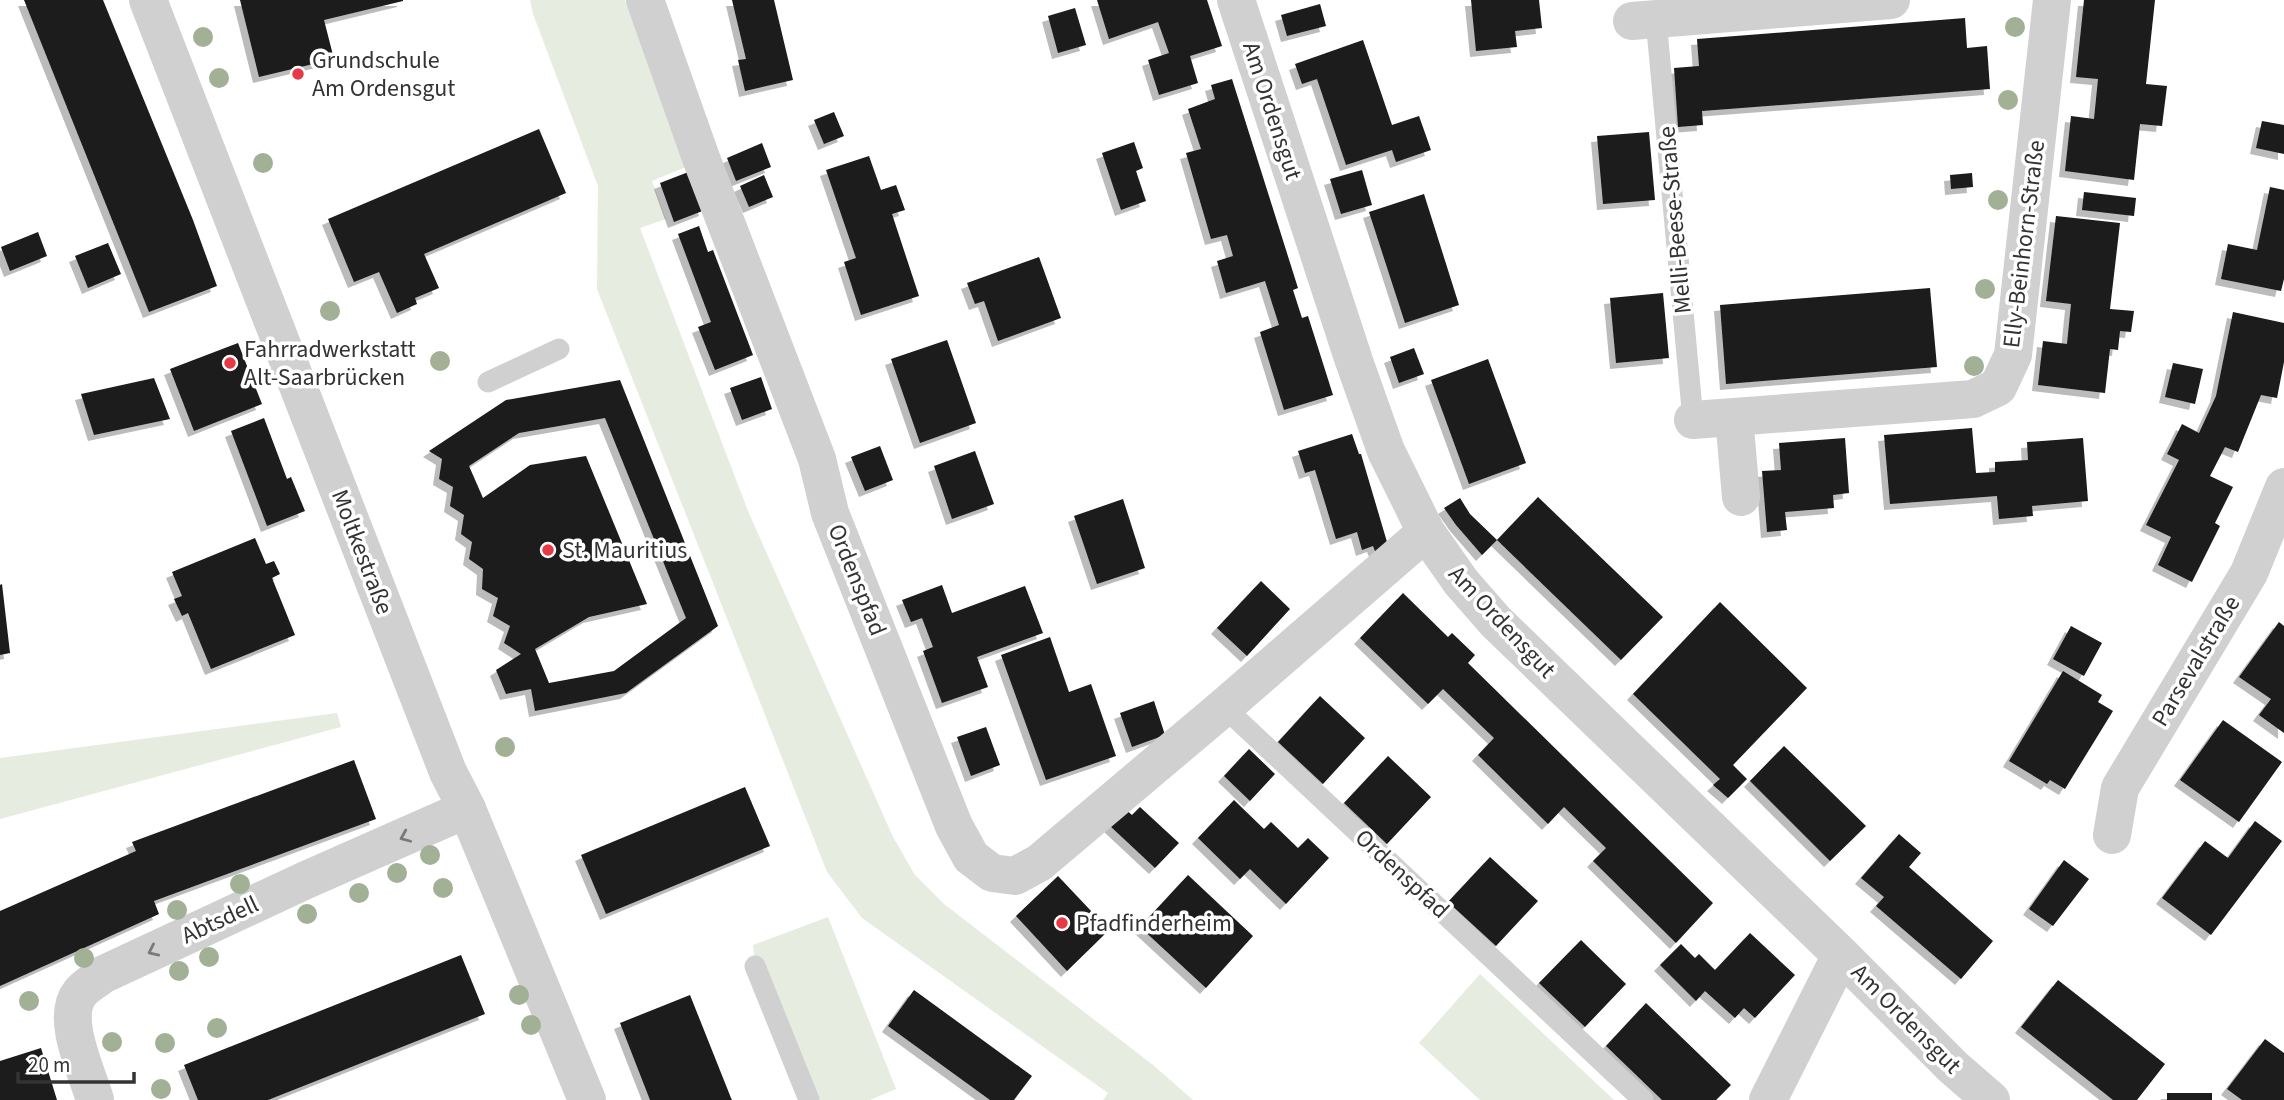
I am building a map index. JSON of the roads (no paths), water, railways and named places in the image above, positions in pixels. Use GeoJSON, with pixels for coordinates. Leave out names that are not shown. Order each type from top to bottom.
{"type":"FeatureCollection","features":[{"type":"Feature","properties":{"kind":"street","name":"Moltkestraße"},"geometry":{"type":"LineString","coordinates":[[148,0],[448,772],[467,809],[587,1100]]}},
{"type":"Feature","properties":{"kind":"street","name":"Ordenspfad"},"geometry":{"type":"LineString","coordinates":[[645,0],[701,158],[817,459],[830,513],[954,826],[971,857],[992,873],[1015,876],[1039,863],[1426,532]]}},
{"type":"Feature","properties":{"kind":"street","name":"Am Ordensgut"},"geometry":{"type":"LineString","coordinates":[[1236,0],[1349,348],[1386,451],[1426,532],[1461,582],[1496,622],[1841,955],[1953,1067],[1991,1100]]}},
{"type":"Feature","properties":{"kind":"street","name":"Melli-Beese-Straße"},"geometry":{"type":"LineString","coordinates":[[1644,20],[1891,0]]}},
{"type":"Feature","properties":{"kind":"street","name":"Elly-Beinhorn-Straße"},"geometry":{"type":"LineString","coordinates":[[1693,420],[1973,399],[1998,387],[2013,355],[2052,0]]}},
{"type":"Feature","properties":{"kind":"street"},"geometry":{"type":"LineString","coordinates":[[1734,417],[1741,497]]}},
{"type":"Feature","properties":{"kind":"street","name":"Parsevalstraße"},"geometry":{"type":"LineString","coordinates":[[2112,835],[2120,788],[2249,573],[2284,487]]}},
{"type":"Feature","properties":{"kind":"street","name":"Abtsdell"},"geometry":{"type":"LineString","coordinates":[[95,1100],[81,1060],[72,1009],[80,992],[102,975],[467,809]]}},
{"type":"Feature","properties":{"kind":"street"},"geometry":{"type":"LineString","coordinates":[[1768,1100],[1841,955]]}},
{"type":"Feature","properties":{"kind":"lane","name":"Melli-Beese-Straße"},"geometry":{"type":"LineString","coordinates":[[1644,20],[1693,420]]}},
{"type":"Feature","properties":{"kind":"lane"},"geometry":{"type":"LineString","coordinates":[[488,382],[559,349]]}},
{"type":"Feature","properties":{"kind":"lane","name":"Ordenspfad"},"geometry":{"type":"LineString","coordinates":[[1224,707],[1643,1100]]}},
{"type":"Feature","properties":{"kind":"lane"},"geometry":{"type":"LineString","coordinates":[[755,966],[809,1100]]}},
{"type":"Feature","properties":{"kind":"place","name":"Grundschule Am Ordensgut"},"geometry":{"type":"Point","coordinates":[298,74]}},
{"type":"Feature","properties":{"kind":"place","name":"Fahrradwerkstatt Alt-Saarbrücken"},"geometry":{"type":"Point","coordinates":[230,363]}},
{"type":"Feature","properties":{"kind":"place","name":"St. Mauritius"},"geometry":{"type":"Point","coordinates":[548,550]}},
{"type":"Feature","properties":{"kind":"place","name":"Pfadfinderheim"},"geometry":{"type":"Point","coordinates":[1062,923]}}]}
